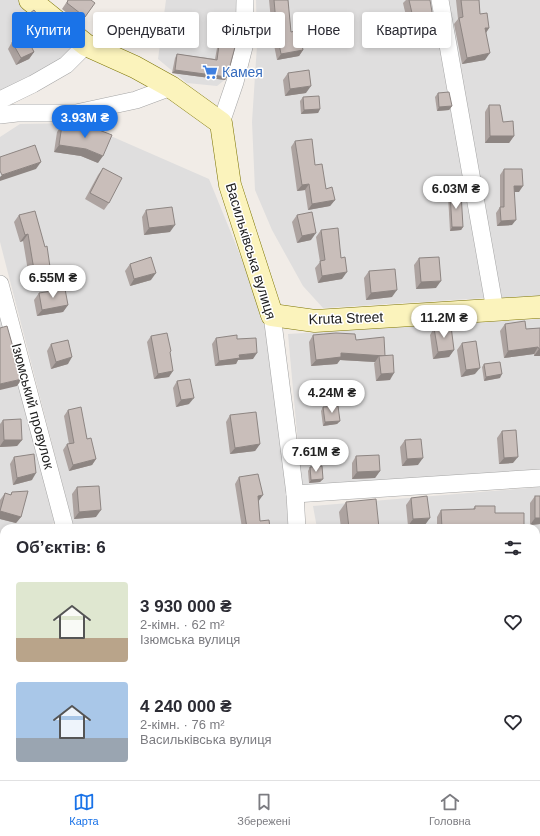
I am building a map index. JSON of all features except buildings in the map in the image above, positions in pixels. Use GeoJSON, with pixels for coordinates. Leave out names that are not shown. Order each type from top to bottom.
{"type":"FeatureCollection","features":[{"type":"Feature","properties":{"kind":"street"},"geometry":{"type":"LineString","coordinates":[[30,0],[86,45],[135,67],[171,87],[221,123]]}},
{"type":"Feature","properties":{"kind":"street","name":"Васильківська вулиця"},"geometry":{"type":"LineString","coordinates":[[245,0],[244,47],[235,82],[221,123],[230,185],[272,316],[295,494],[297,524]]}},
{"type":"Feature","properties":{"kind":"street"},"geometry":{"type":"LineString","coordinates":[[440,0],[495,310]]}},
{"type":"Feature","properties":{"kind":"street"},"geometry":{"type":"LineString","coordinates":[[0,100],[33,84],[66,65],[86,45]]}},
{"type":"Feature","properties":{"kind":"street"},"geometry":{"type":"LineString","coordinates":[[0,115],[17,113],[76,113],[136,100],[171,87]]}},
{"type":"Feature","properties":{"kind":"street","name":"Ізюмський провулок"},"geometry":{"type":"LineString","coordinates":[[0,284],[64,524]]}},
{"type":"Feature","properties":{"kind":"street","name":"Kruta Street"},"geometry":{"type":"LineString","coordinates":[[272,316],[315,321],[540,307]]}},
{"type":"Feature","properties":{"kind":"street"},"geometry":{"type":"LineString","coordinates":[[295,494],[540,478]]}},
{"type":"Feature","properties":{"kind":"shaded area"},"geometry":{"type":"Polygon","coordinates":[[[0,0],[26,0],[41,12],[12,12],[12,48],[72,49],[65,58],[0,93],[0,0]]]}},
{"type":"Feature","properties":{"kind":"shaded area"},"geometry":{"type":"Polygon","coordinates":[[[166,0],[237,0],[237,12],[207,12],[207,48],[233,48],[227,78],[217,86],[187,83],[158,59],[159,48],[199,48],[199,12],[164,12],[166,0]]]}},
{"type":"Feature","properties":{"kind":"shaded area"},"geometry":{"type":"Polygon","coordinates":[[[256,0],[433,0],[435,12],[362,12],[362,48],[441,48],[485,298],[323,308],[303,286],[272,230],[255,190],[252,122],[257,48],[285,48],[285,12],[256,12],[256,0]]]}},
{"type":"Feature","properties":{"kind":"shaded area"},"geometry":{"type":"Polygon","coordinates":[[[446,0],[540,0],[540,296],[502,298],[497,293],[451,29],[451,12],[448,12],[446,0]]]}},
{"type":"Feature","properties":{"kind":"shaded area"},"geometry":{"type":"Polygon","coordinates":[[[81,123],[209,179],[265,316],[291,524],[73,524],[0,242],[0,137],[20,124],[81,123]]]}},
{"type":"Feature","properties":{"kind":"shaded area"},"geometry":{"type":"Polygon","coordinates":[[[0,304],[59,520],[52,524],[0,524],[0,304]]]}},
{"type":"Feature","properties":{"kind":"shaded area"},"geometry":{"type":"Polygon","coordinates":[[[540,319],[540,469],[302,488],[288,334],[540,319]]]}},
{"type":"Feature","properties":{"kind":"shaded area"},"geometry":{"type":"Polygon","coordinates":[[[540,487],[540,524],[316,524],[313,506],[540,487]]]}},
{"type":"Feature","properties":{"kind":"place","name":"Камея"},"geometry":{"type":"Point","coordinates":[210,72]}}]}
